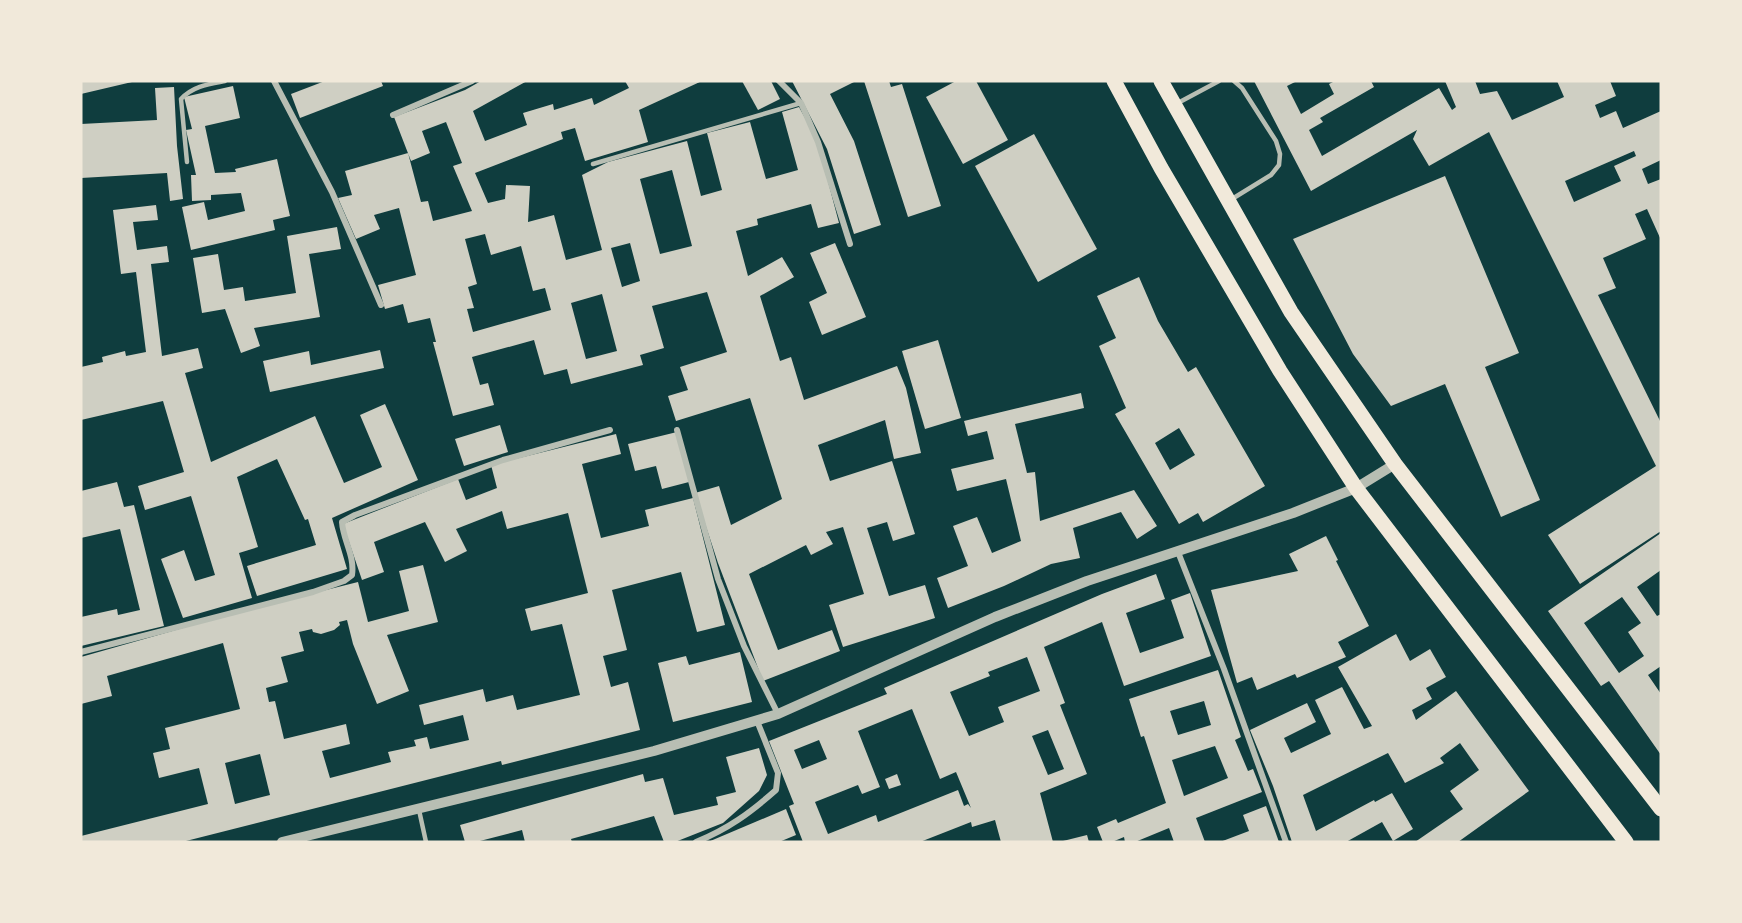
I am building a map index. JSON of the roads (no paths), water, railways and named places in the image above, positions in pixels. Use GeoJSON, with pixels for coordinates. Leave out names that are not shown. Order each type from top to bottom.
{"type":"FeatureCollection","features":[{"type":"Feature","properties":{"kind":"main road"},"geometry":{"type":"LineString","coordinates":[[1114,81],[1161,168],[1274,361],[1356,488],[1626,842]]}},
{"type":"Feature","properties":{"kind":"main road"},"geometry":{"type":"LineString","coordinates":[[1161,81],[1227,202],[1291,312],[1395,464],[1661,809]]}},
{"type":"Feature","properties":{"kind":"street"},"geometry":{"type":"LineString","coordinates":[[274,81],[332,192],[381,305]]}},
{"type":"Feature","properties":{"kind":"street"},"geometry":{"type":"LineString","coordinates":[[393,115],[472,81]]}},
{"type":"Feature","properties":{"kind":"street"},"geometry":{"type":"LineString","coordinates":[[779,81],[801,103],[824,158],[850,244]]}},
{"type":"Feature","properties":{"kind":"street"},"geometry":{"type":"LineString","coordinates":[[81,652],[313,592],[344,580],[352,575],[353,566],[342,522],[355,515],[503,460],[610,430]]}},
{"type":"Feature","properties":{"kind":"street"},"geometry":{"type":"LineString","coordinates":[[677,430],[718,579],[744,646],[778,714]]}},
{"type":"Feature","properties":{"kind":"street"},"geometry":{"type":"LineString","coordinates":[[282,842],[654,751],[778,714],[995,617],[1087,581],[1293,513],[1356,488],[1395,464]]}},
{"type":"Feature","properties":{"kind":"street"},"geometry":{"type":"LineString","coordinates":[[1178,552],[1224,669],[1286,842]]}},
{"type":"Feature","properties":{"kind":"street"},"geometry":{"type":"LineString","coordinates":[[696,842],[721,832],[749,814],[776,790],[778,773],[757,721]]}},
{"type":"Feature","properties":{"kind":"lane"},"geometry":{"type":"LineString","coordinates":[[187,162],[181,99],[187,92],[225,81]]}},
{"type":"Feature","properties":{"kind":"lane"},"geometry":{"type":"LineString","coordinates":[[1174,105],[1219,81]]}},
{"type":"Feature","properties":{"kind":"lane"},"geometry":{"type":"LineString","coordinates":[[1227,202],[1271,175],[1279,165],[1280,154],[1276,141],[1242,88],[1234,81]]}},
{"type":"Feature","properties":{"kind":"lane"},"geometry":{"type":"LineString","coordinates":[[593,164],[801,103]]}},
{"type":"Feature","properties":{"kind":"lane"},"geometry":{"type":"LineString","coordinates":[[419,810],[426,842]]}}]}
